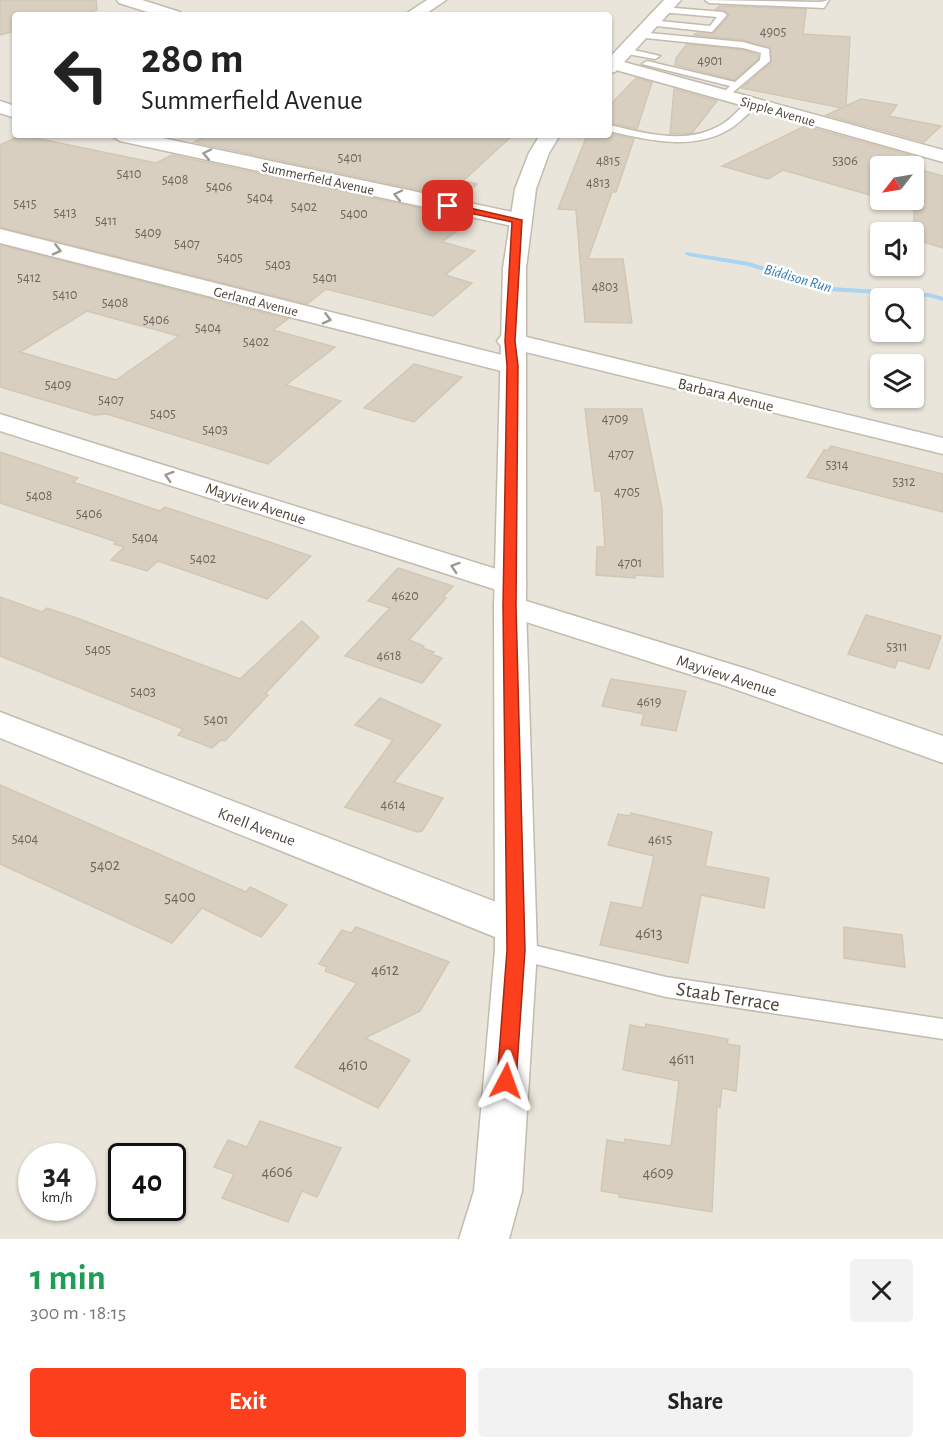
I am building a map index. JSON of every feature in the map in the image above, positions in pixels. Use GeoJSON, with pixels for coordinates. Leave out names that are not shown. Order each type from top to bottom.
{"type":"FeatureCollection","features":[{"type":"Feature","properties":{"kind":"street"},"geometry":{"type":"LineString","coordinates":[[125,0],[163,12]]}},
{"type":"Feature","properties":{"kind":"street"},"geometry":{"type":"LineString","coordinates":[[149,8],[173,0]]}},
{"type":"Feature","properties":{"kind":"street"},"geometry":{"type":"LineString","coordinates":[[417,12],[438,0]]}},
{"type":"Feature","properties":{"kind":"street"},"geometry":{"type":"LineString","coordinates":[[616,61],[668,5]]}},
{"type":"Feature","properties":{"kind":"street","name":"Sipple Avenue"},"geometry":{"type":"LineString","coordinates":[[616,61],[731,90],[753,104],[943,156]]}},
{"type":"Feature","properties":{"kind":"street","name":"Summerfield Avenue"},"geometry":{"type":"LineString","coordinates":[[134,138],[517,220]]}},
{"type":"Feature","properties":{"kind":"street"},"geometry":{"type":"LineString","coordinates":[[484,1239],[498,1191],[515,938],[510,595],[511,354],[517,220],[532,164],[548,138]]}},
{"type":"Feature","properties":{"kind":"street","name":"Gerland Avenue"},"geometry":{"type":"LineString","coordinates":[[0,236],[511,354]]}},
{"type":"Feature","properties":{"kind":"street","name":"Barbara Avenue"},"geometry":{"type":"LineString","coordinates":[[511,354],[943,446]]}},
{"type":"Feature","properties":{"kind":"street","name":"Mayview Avenue"},"geometry":{"type":"LineString","coordinates":[[0,422],[510,595],[943,750]]}},
{"type":"Feature","properties":{"kind":"street","name":"Knell Avenue"},"geometry":{"type":"LineString","coordinates":[[0,724],[515,938]]}},
{"type":"Feature","properties":{"kind":"lane"},"geometry":{"type":"LineString","coordinates":[[710,0],[824,5],[825,0]]}},
{"type":"Feature","properties":{"kind":"lane"},"geometry":{"type":"LineString","coordinates":[[645,29],[712,29],[723,15],[668,5]]}},
{"type":"Feature","properties":{"kind":"lane"},"geometry":{"type":"LineString","coordinates":[[645,29],[672,38],[743,45],[766,51],[765,61],[731,90]]}},
{"type":"Feature","properties":{"kind":"lane"},"geometry":{"type":"LineString","coordinates":[[644,68],[672,38]]}},
{"type":"Feature","properties":{"kind":"lane"},"geometry":{"type":"LineString","coordinates":[[616,61],[655,56]]}},
{"type":"Feature","properties":{"kind":"lane"},"geometry":{"type":"LineString","coordinates":[[612,129],[663,140],[710,135],[724,128],[753,104]]}},
{"type":"Feature","properties":{"kind":"lane","name":"Staab Terrace"},"geometry":{"type":"LineString","coordinates":[[515,938],[666,987],[943,1029]]}},
{"type":"Feature","properties":{"kind":"shaded area"},"geometry":{"type":"Polygon","coordinates":[[[0,0],[943,0],[943,1239],[0,1239],[0,0]]]}},
{"type":"Feature","properties":{"kind":"building"},"geometry":{"type":"Polygon","coordinates":[[[0,0],[96,0],[97,10],[89,12],[12,12],[12,32],[0,35],[0,0]]]}},
{"type":"Feature","properties":{"kind":"building"},"geometry":{"type":"Polygon","coordinates":[[[719,6],[806,9],[803,34],[850,37],[846,106],[861,99],[897,105],[889,116],[941,126],[924,142],[826,115],[842,108],[742,88],[771,63],[771,49],[744,40],[694,35],[714,33],[729,16],[724,10],[716,9],[719,6]]]}},
{"type":"Feature","properties":{"kind":"building"},"geometry":{"type":"Polygon","coordinates":[[[687,44],[743,50],[758,55],[758,59],[734,80],[675,65],[676,58],[687,44]]]}},
{"type":"Feature","properties":{"kind":"building"},"geometry":{"type":"Polygon","coordinates":[[[636,78],[652,82],[637,129],[612,124],[612,103],[636,78]]]}},
{"type":"Feature","properties":{"kind":"building"},"geometry":{"type":"Polygon","coordinates":[[[674,89],[717,101],[692,133],[670,134],[674,89]]]}},
{"type":"Feature","properties":{"kind":"building"},"geometry":{"type":"Polygon","coordinates":[[[805,126],[910,155],[870,156],[870,195],[783,170],[768,179],[722,166],[805,126]]]}},
{"type":"Feature","properties":{"kind":"building"},"geometry":{"type":"Polygon","coordinates":[[[612,134],[634,139],[616,192],[612,192],[588,259],[623,259],[632,323],[585,322],[576,210],[558,209],[586,138],[612,138],[612,134]]]}},
{"type":"Feature","properties":{"kind":"building"},"geometry":{"type":"Polygon","coordinates":[[[15,138],[35,138],[156,163],[172,155],[443,213],[439,217],[468,223],[442,242],[475,251],[445,275],[472,283],[433,316],[326,289],[307,304],[0,227],[0,145],[15,138]]]}},
{"type":"Feature","properties":{"kind":"building"},"geometry":{"type":"Polygon","coordinates":[[[202,138],[510,138],[463,181],[477,184],[462,199],[194,142],[202,138]]]}},
{"type":"Feature","properties":{"kind":"building"},"geometry":{"type":"Polygon","coordinates":[[[924,171],[943,176],[943,248],[924,242],[924,222],[914,222],[914,210],[924,210],[924,171]]]}},
{"type":"Feature","properties":{"kind":"building"},"geometry":{"type":"Polygon","coordinates":[[[0,245],[288,319],[273,330],[335,347],[286,385],[341,401],[268,464],[107,414],[95,415],[0,387],[0,245]],[[87,311],[20,352],[116,380],[179,336],[87,311]]]}},
{"type":"Feature","properties":{"kind":"building"},"geometry":{"type":"Polygon","coordinates":[[[414,364],[462,377],[414,422],[364,408],[414,364]]]}},
{"type":"Feature","properties":{"kind":"building"},"geometry":{"type":"Polygon","coordinates":[[[585,409],[642,409],[662,508],[663,577],[635,575],[635,578],[596,575],[597,547],[605,547],[601,491],[595,491],[585,409]]]}},
{"type":"Feature","properties":{"kind":"building"},"geometry":{"type":"Polygon","coordinates":[[[831,446],[943,474],[943,512],[807,477],[824,450],[828,450],[831,446]]]}},
{"type":"Feature","properties":{"kind":"building"},"geometry":{"type":"Polygon","coordinates":[[[0,452],[78,478],[73,482],[160,511],[165,507],[311,556],[267,599],[158,561],[147,571],[111,560],[124,547],[114,544],[117,542],[0,503],[0,452]]]}},
{"type":"Feature","properties":{"kind":"building"},"geometry":{"type":"Polygon","coordinates":[[[398,568],[453,586],[443,597],[446,598],[409,640],[424,646],[422,648],[442,658],[422,683],[345,656],[390,608],[368,601],[398,568]]]}},
{"type":"Feature","properties":{"kind":"building"},"geometry":{"type":"Polygon","coordinates":[[[0,597],[42,612],[47,608],[74,617],[240,679],[302,621],[319,637],[265,694],[268,695],[225,741],[221,740],[212,748],[178,735],[183,729],[0,656],[0,597]]]}},
{"type":"Feature","properties":{"kind":"building"},"geometry":{"type":"Polygon","coordinates":[[[866,615],[941,636],[929,669],[898,660],[895,668],[848,654],[866,615]]]}},
{"type":"Feature","properties":{"kind":"building"},"geometry":{"type":"Polygon","coordinates":[[[611,679],[686,691],[676,731],[641,725],[644,714],[602,706],[611,679]]]}},
{"type":"Feature","properties":{"kind":"building"},"geometry":{"type":"Polygon","coordinates":[[[380,698],[441,725],[394,782],[443,798],[422,831],[417,832],[345,807],[393,740],[355,725],[380,698]]]}},
{"type":"Feature","properties":{"kind":"building"},"geometry":{"type":"Polygon","coordinates":[[[0,785],[246,892],[250,887],[287,905],[261,937],[202,908],[172,943],[0,864],[0,785]]]}},
{"type":"Feature","properties":{"kind":"building"},"geometry":{"type":"Polygon","coordinates":[[[631,813],[712,832],[705,866],[769,878],[764,908],[701,895],[688,963],[600,945],[611,902],[642,908],[654,856],[608,845],[618,814],[630,816],[631,813]]]}},
{"type":"Feature","properties":{"kind":"building"},"geometry":{"type":"Polygon","coordinates":[[[356,927],[449,962],[420,1011],[365,1038],[410,1060],[378,1108],[295,1067],[357,983],[325,971],[327,967],[319,964],[342,930],[351,933],[356,927]]]}},
{"type":"Feature","properties":{"kind":"building"},"geometry":{"type":"Polygon","coordinates":[[[844,927],[902,935],[905,967],[844,958],[844,927]]]}},
{"type":"Feature","properties":{"kind":"building"},"geometry":{"type":"Polygon","coordinates":[[[646,1024],[728,1039],[727,1044],[740,1046],[736,1091],[722,1088],[720,1107],[717,1106],[712,1212],[619,1197],[619,1194],[601,1191],[607,1140],[624,1143],[625,1139],[671,1146],[679,1081],[623,1070],[630,1025],[645,1028],[646,1024]]]}},
{"type":"Feature","properties":{"kind":"building"},"geometry":{"type":"Polygon","coordinates":[[[260,1121],[341,1148],[317,1197],[302,1191],[288,1222],[222,1198],[234,1174],[214,1167],[228,1140],[247,1147],[260,1121]]]}},
{"type":"Feature","properties":{"kind":"waterway","name":"Biddison Run"},"geometry":{"type":"LineString","coordinates":[[689,254],[749,264],[829,289],[929,295],[943,299]]}},
{"type":"Feature","properties":{"kind":"route"},"geometry":{"type":"LineString","coordinates":[[448,206],[517,220],[510,341],[513,366],[510,606],[516,950],[506,1081]]}}]}
